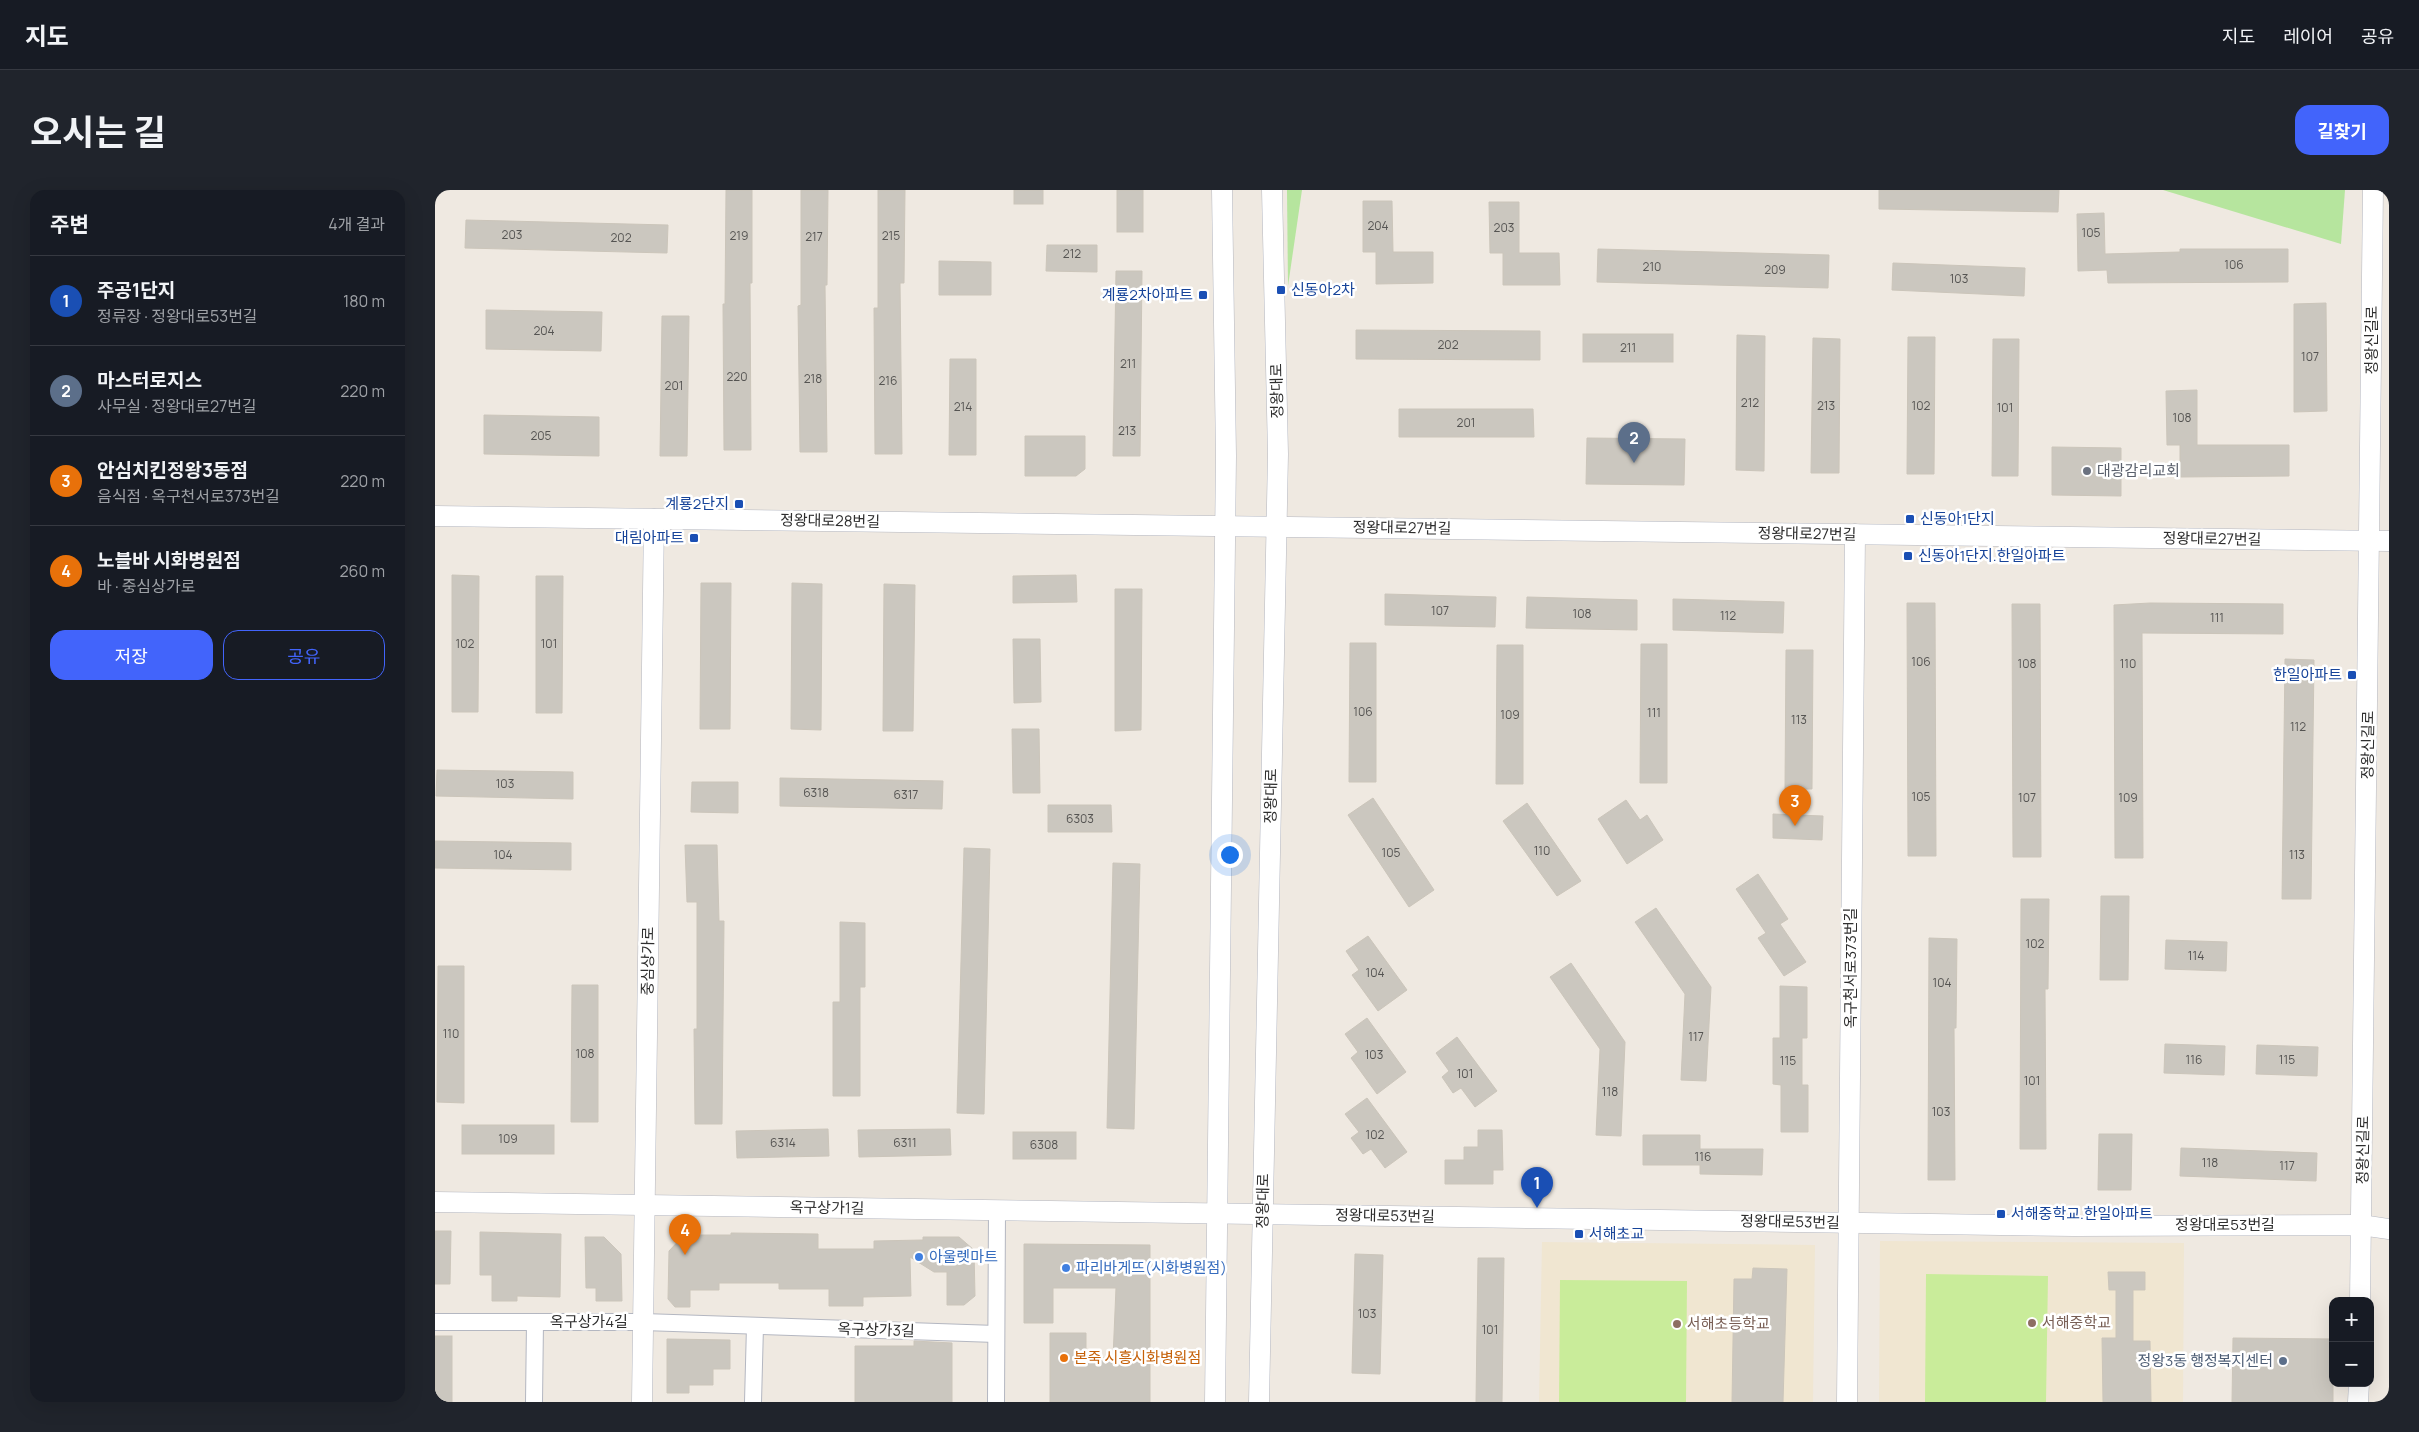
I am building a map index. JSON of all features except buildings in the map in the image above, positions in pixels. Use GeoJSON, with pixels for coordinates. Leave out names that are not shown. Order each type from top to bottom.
{"type":"FeatureCollection","features":[{"type":"Feature","properties":{"kind":"street"},"geometry":{"type":"LineString","coordinates":[[1215,1402],[1219,1213],[1225,526],[1222,190]]}},
{"type":"Feature","properties":{"kind":"street","name":"정왕대로"},"geometry":{"type":"LineString","coordinates":[[1259,1402],[1278,454],[1272,190]]}},
{"type":"Feature","properties":{"kind":"street"},"geometry":{"type":"LineString","coordinates":[[1273,234],[1280,190]]}},
{"type":"Feature","properties":{"kind":"street","name":"정왕신길로"},"geometry":{"type":"LineString","coordinates":[[2360,1297],[2380,541],[2373,190]]}},
{"type":"Feature","properties":{"kind":"street","name":"정왕대로28번길"},"geometry":{"type":"LineString","coordinates":[[435,516],[1225,526]]}},
{"type":"Feature","properties":{"kind":"street","name":"중심상가로"},"geometry":{"type":"LineString","coordinates":[[642,1402],[654,519]]}},
{"type":"Feature","properties":{"kind":"street","name":"정왕대로27번길"},"geometry":{"type":"LineString","coordinates":[[1225,526],[2380,541]]}},
{"type":"Feature","properties":{"kind":"street","name":"옥구천서로373번길"},"geometry":{"type":"LineString","coordinates":[[1847,1402],[1855,534]]}},
{"type":"Feature","properties":{"kind":"street","name":"옥구상가1길"},"geometry":{"type":"LineString","coordinates":[[435,1202],[1219,1213]]}},
{"type":"Feature","properties":{"kind":"street"},"geometry":{"type":"LineString","coordinates":[[996,1402],[997,1210]]}},
{"type":"Feature","properties":{"kind":"street","name":"정왕대로53번길"},"geometry":{"type":"LineString","coordinates":[[1219,1213],[2074,1226],[2361,1225],[2389,1229]]}},
{"type":"Feature","properties":{"kind":"street","name":"옥구상가4길"},"geometry":{"type":"LineString","coordinates":[[435,1322],[643,1322]]}},
{"type":"Feature","properties":{"kind":"street","name":"옥구상가4길"},"geometry":{"type":"LineString","coordinates":[[534,1402],[535,1322]]}},
{"type":"Feature","properties":{"kind":"street","name":"옥구상가3길"},"geometry":{"type":"LineString","coordinates":[[643,1322],[996,1334]]}},
{"type":"Feature","properties":{"kind":"street"},"geometry":{"type":"LineString","coordinates":[[753,1402],[755,1326]]}},
{"type":"Feature","properties":{"kind":"street"},"geometry":{"type":"LineString","coordinates":[[2359,1387],[2359,1402]]}},
{"type":"Feature","properties":{"kind":"shaded area","name":"서해중학교"},"geometry":{"type":"Polygon","coordinates":[[[1880,1241],[2184,1243],[2183,1402],[1879,1402],[1880,1241]]]}},
{"type":"Feature","properties":{"kind":"shaded area","name":"서해초등학교"},"geometry":{"type":"Polygon","coordinates":[[[1542,1242],[1815,1245],[1813,1402],[1539,1402],[1542,1242]]]}},
{"type":"Feature","properties":{"kind":"green space"},"geometry":{"type":"Polygon","coordinates":[[[1287,190],[1302,190],[1288,286],[1287,190]]]}},
{"type":"Feature","properties":{"kind":"green space"},"geometry":{"type":"Polygon","coordinates":[[[2163,190],[2345,190],[2341,244],[2163,190]]]}},
{"type":"Feature","properties":{"kind":"green space"},"geometry":{"type":"Polygon","coordinates":[[[1926,1274],[2048,1276],[2046,1402],[1925,1402],[1926,1274]]]}},
{"type":"Feature","properties":{"kind":"green space"},"geometry":{"type":"Polygon","coordinates":[[[1560,1280],[1687,1281],[1686,1402],[1559,1402],[1560,1280]]]}},
{"type":"Feature","properties":{"kind":"place","name":"신동아2차"},"geometry":{"type":"Point","coordinates":[1281,290]}},
{"type":"Feature","properties":{"kind":"place","name":"계룡2차아파트"},"geometry":{"type":"Point","coordinates":[1203,295]}},
{"type":"Feature","properties":{"kind":"place","name":"마스터로지스"},"geometry":{"type":"Point","coordinates":[1634,463]}},
{"type":"Feature","properties":{"kind":"place","name":"대광감리교회"},"geometry":{"type":"Point","coordinates":[2087,471]}},
{"type":"Feature","properties":{"kind":"place","name":"계룡2단지"},"geometry":{"type":"Point","coordinates":[739,504]}},
{"type":"Feature","properties":{"kind":"place","name":"신동아1단지"},"geometry":{"type":"Point","coordinates":[1910,519]}},
{"type":"Feature","properties":{"kind":"place","name":"대림아파트"},"geometry":{"type":"Point","coordinates":[694,538]}},
{"type":"Feature","properties":{"kind":"place","name":"신동아1단지.한일아파트"},"geometry":{"type":"Point","coordinates":[1908,556]}},
{"type":"Feature","properties":{"kind":"place","name":"한일아파트"},"geometry":{"type":"Point","coordinates":[2352,675]}},
{"type":"Feature","properties":{"kind":"place","name":"안심치킨정왕3동점"},"geometry":{"type":"Point","coordinates":[1795,826]}},
{"type":"Feature","properties":{"kind":"place","name":"주공1단지"},"geometry":{"type":"Point","coordinates":[1537,1208]}},
{"type":"Feature","properties":{"kind":"place","name":"서해중학교.한일아파트"},"geometry":{"type":"Point","coordinates":[2001,1214]}},
{"type":"Feature","properties":{"kind":"place","name":"서해초교"},"geometry":{"type":"Point","coordinates":[1579,1234]}},
{"type":"Feature","properties":{"kind":"place","name":"노블바 시화병원점"},"geometry":{"type":"Point","coordinates":[685,1255]}},
{"type":"Feature","properties":{"kind":"place","name":"아울렛마트"},"geometry":{"type":"Point","coordinates":[919,1257]}},
{"type":"Feature","properties":{"kind":"place","name":"파리바게뜨(시화병원점)"},"geometry":{"type":"Point","coordinates":[1066,1268]}},
{"type":"Feature","properties":{"kind":"place","name":"서해중학교"},"geometry":{"type":"Point","coordinates":[2032,1323]}},
{"type":"Feature","properties":{"kind":"place","name":"서해초등학교"},"geometry":{"type":"Point","coordinates":[1677,1324]}},
{"type":"Feature","properties":{"kind":"place","name":"본죽 시흥시화병원점"},"geometry":{"type":"Point","coordinates":[1064,1358]}},
{"type":"Feature","properties":{"kind":"place","name":"정왕3동 행정복지센터"},"geometry":{"type":"Point","coordinates":[2283,1361]}}]}
